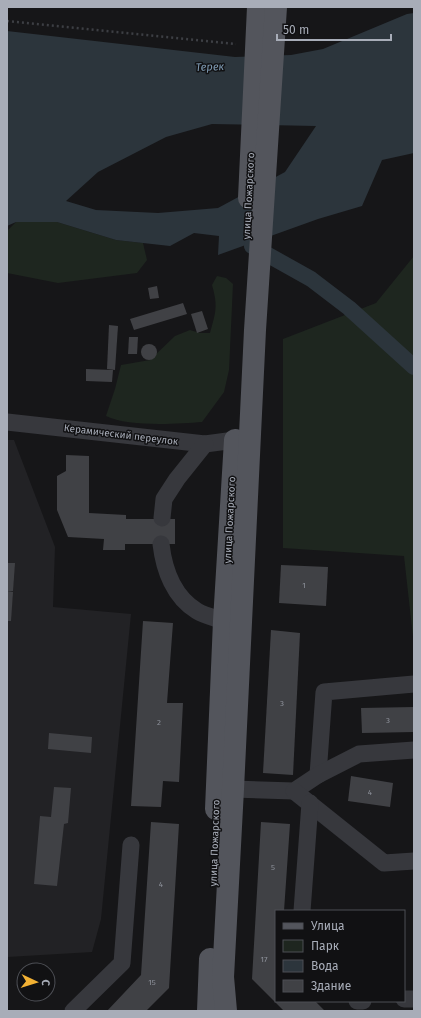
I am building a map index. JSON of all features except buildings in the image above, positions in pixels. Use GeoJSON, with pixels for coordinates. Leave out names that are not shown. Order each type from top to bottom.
{"type":"FeatureCollection","features":[{"type":"Feature","properties":{"kind":"main road"},"geometry":{"type":"LineString","coordinates":[[258,7],[266,29]]}},
{"type":"Feature","properties":{"kind":"main road"},"geometry":{"type":"LineString","coordinates":[[266,29],[276,7]]}},
{"type":"Feature","properties":{"kind":"main road","name":"улица Пожарского"},"geometry":{"type":"LineString","coordinates":[[226,1011],[224,977],[233,789],[248,330],[266,29]]}},
{"type":"Feature","properties":{"kind":"main road","name":"улица Пожарского"},"geometry":{"type":"LineString","coordinates":[[208,1011],[224,621],[235,440],[248,330]]}},
{"type":"Feature","properties":{"kind":"street","name":"Керамический переулок"},"geometry":{"type":"LineString","coordinates":[[7,422],[204,444],[235,440]]}},
{"type":"Feature","properties":{"kind":"street"},"geometry":{"type":"LineString","coordinates":[[162,518],[164,499],[177,479],[204,444]]}},
{"type":"Feature","properties":{"kind":"street"},"geometry":{"type":"LineString","coordinates":[[161,544],[163,564],[176,592],[198,612],[224,621]]}},
{"type":"Feature","properties":{"kind":"street"},"geometry":{"type":"LineString","coordinates":[[318,775],[324,685],[414,684]]}},
{"type":"Feature","properties":{"kind":"street"},"geometry":{"type":"LineString","coordinates":[[294,791],[318,775],[359,754],[414,750]]}},
{"type":"Feature","properties":{"kind":"street"},"geometry":{"type":"LineString","coordinates":[[233,789],[294,791],[384,863],[414,861]]}},
{"type":"Feature","properties":{"kind":"street"},"geometry":{"type":"LineString","coordinates":[[302,910],[310,803]]}},
{"type":"Feature","properties":{"kind":"street"},"geometry":{"type":"LineString","coordinates":[[73,1011],[122,963],[131,846]]}},
{"type":"Feature","properties":{"kind":"path"},"geometry":{"type":"LineString","coordinates":[[7,21],[236,44]]}},
{"type":"Feature","properties":{"kind":"shaded area"},"geometry":{"type":"Polygon","coordinates":[[[7,440],[14,440],[55,547],[53,607],[131,614],[101,919],[92,952],[7,957],[7,440]]]}},
{"type":"Feature","properties":{"kind":"green space"},"geometry":{"type":"Polygon","coordinates":[[[16,222],[57,222],[116,240],[143,243],[147,260],[137,273],[58,283],[7,273],[7,231],[16,222]]]}},
{"type":"Feature","properties":{"kind":"green space"},"geometry":{"type":"Polygon","coordinates":[[[414,256],[414,646],[404,556],[283,548],[283,339],[376,303],[414,256]]]}},
{"type":"Feature","properties":{"kind":"green space"},"geometry":{"type":"Polygon","coordinates":[[[217,276],[226,278],[233,284],[229,370],[224,392],[202,422],[152,424],[126,422],[106,416],[121,365],[150,360],[175,336],[190,330],[200,333],[210,333],[216,309],[212,285],[217,276]]]}},
{"type":"Feature","properties":{"kind":"water","name":"Терек"},"geometry":{"type":"Polygon","coordinates":[[[414,13],[414,153],[382,160],[362,206],[318,219],[218,255],[219,236],[194,233],[170,246],[116,240],[57,222],[16,222],[7,226],[7,31],[235,57],[291,55],[323,49],[407,14],[414,13]],[[212,124],[166,137],[98,172],[66,201],[96,210],[158,213],[218,208],[285,172],[316,126],[212,124]]]}},
{"type":"Feature","properties":{"kind":"waterway"},"geometry":{"type":"LineString","coordinates":[[252,246],[311,279],[349,308],[414,367]]}}]}
